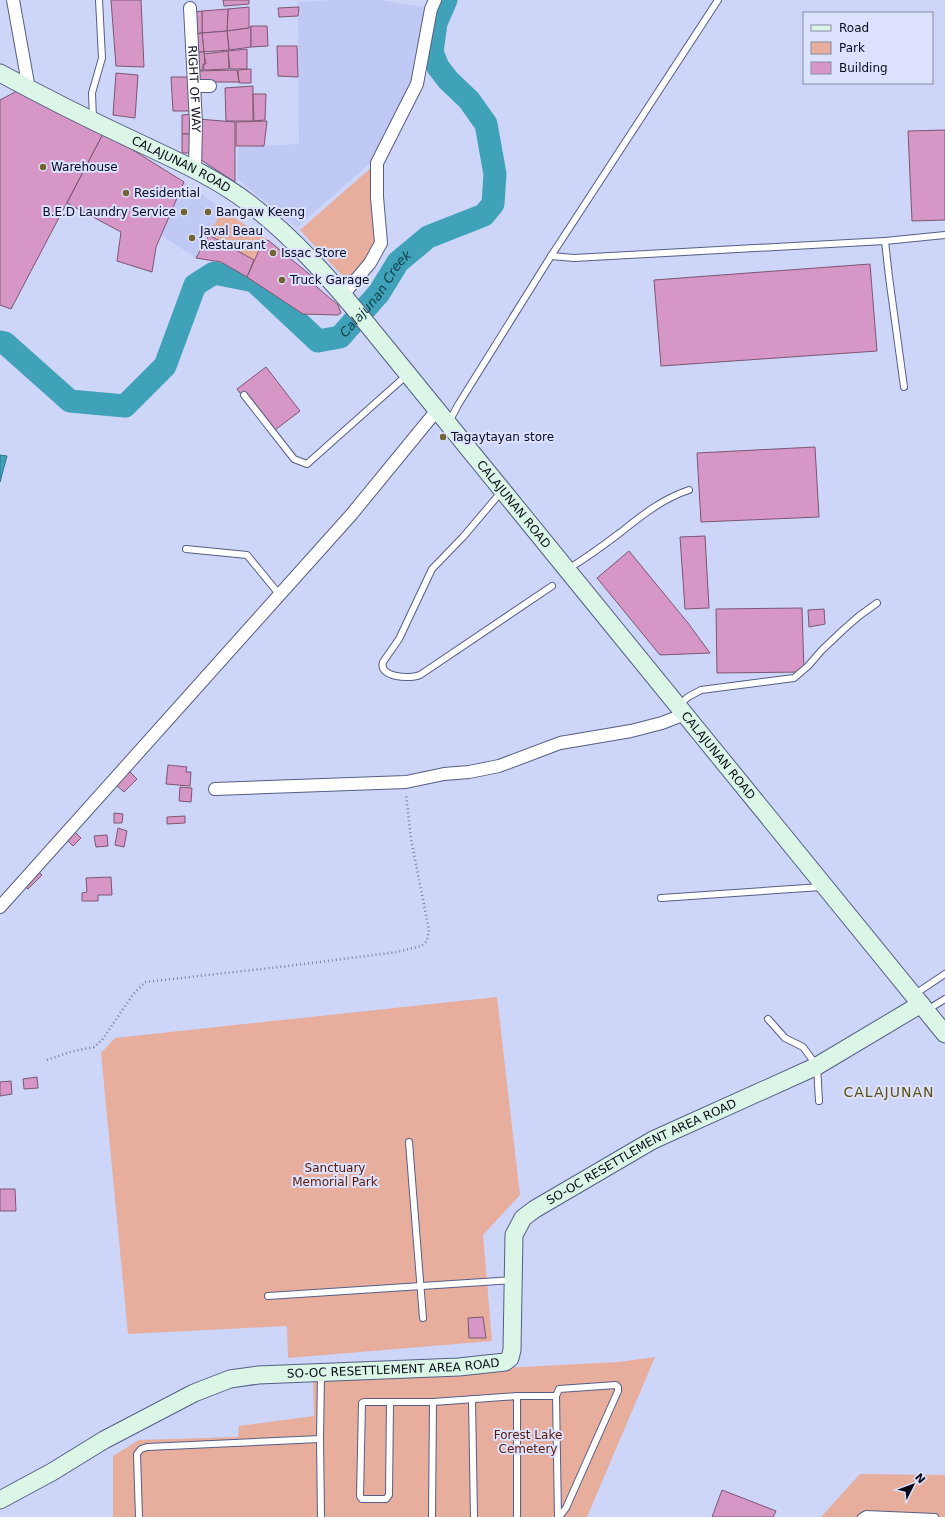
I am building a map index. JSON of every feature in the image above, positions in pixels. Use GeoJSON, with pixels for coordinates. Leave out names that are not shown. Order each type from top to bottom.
{"type":"FeatureCollection","features":[{"type":"Feature","properties":{"kind":"main road","name":"CALAJUNAN ROAD"},"geometry":{"type":"LineString","coordinates":[[0,74],[195,170],[249,203],[275,224],[304,252],[355,309],[945,1034]]}},
{"type":"Feature","properties":{"kind":"main road","name":"SO-OC RESETTLEMENT AREA ROAD"},"geometry":{"type":"LineString","coordinates":[[0,1500],[52,1472],[104,1440],[194,1393],[230,1379],[258,1375],[459,1367],[505,1362],[510,1358],[512,1350],[514,1235],[524,1218],[535,1209],[653,1140],[817,1066],[920,1003]]}},
{"type":"Feature","properties":{"kind":"street"},"geometry":{"type":"LineString","coordinates":[[13,0],[29,89]]}},
{"type":"Feature","properties":{"kind":"street"},"geometry":{"type":"LineString","coordinates":[[343,295],[370,263],[381,243],[377,197],[377,163],[417,84],[431,9],[435,0]]}},
{"type":"Feature","properties":{"kind":"street","name":"RIGHT OF WAY"},"geometry":{"type":"LineString","coordinates":[[190,8],[196,147],[195,170]]}},
{"type":"Feature","properties":{"kind":"street"},"geometry":{"type":"LineString","coordinates":[[194,86],[210,86]]}},
{"type":"Feature","properties":{"kind":"street"},"geometry":{"type":"LineString","coordinates":[[0,907],[351,515],[437,410]]}},
{"type":"Feature","properties":{"kind":"street"},"geometry":{"type":"LineString","coordinates":[[215,789],[406,782],[444,774],[470,772],[499,766],[560,743],[631,731],[662,723],[682,710]]}},
{"type":"Feature","properties":{"kind":"lane"},"geometry":{"type":"LineString","coordinates":[[93,121],[92,92],[102,58],[99,0]]}},
{"type":"Feature","properties":{"kind":"lane"},"geometry":{"type":"LineString","coordinates":[[448,424],[458,405],[551,256],[718,0]]}},
{"type":"Feature","properties":{"kind":"lane"},"geometry":{"type":"LineString","coordinates":[[551,256],[574,258],[885,241],[945,235]]}},
{"type":"Feature","properties":{"kind":"lane"},"geometry":{"type":"LineString","coordinates":[[885,241],[904,387]]}},
{"type":"Feature","properties":{"kind":"lane"},"geometry":{"type":"LineString","coordinates":[[244,395],[294,459],[307,464],[408,374]]}},
{"type":"Feature","properties":{"kind":"lane"},"geometry":{"type":"LineString","coordinates":[[503,490],[463,537],[432,569],[399,639],[383,662],[382,665],[384,669],[388,673],[414,678],[552,586]]}},
{"type":"Feature","properties":{"kind":"lane"},"geometry":{"type":"LineString","coordinates":[[568,569],[590,555],[640,517],[664,501],[690,490]]}},
{"type":"Feature","properties":{"kind":"lane"},"geometry":{"type":"LineString","coordinates":[[186,549],[247,555],[279,594]]}},
{"type":"Feature","properties":{"kind":"lane"},"geometry":{"type":"LineString","coordinates":[[682,710],[688,697],[701,690],[794,678],[808,666],[843,630],[877,603]]}},
{"type":"Feature","properties":{"kind":"lane"},"geometry":{"type":"LineString","coordinates":[[661,898],[825,886]]}},
{"type":"Feature","properties":{"kind":"lane"},"geometry":{"type":"LineString","coordinates":[[920,1003],[945,974]]}},
{"type":"Feature","properties":{"kind":"lane"},"geometry":{"type":"LineString","coordinates":[[920,1003],[945,999]]}},
{"type":"Feature","properties":{"kind":"lane"},"geometry":{"type":"LineString","coordinates":[[768,1019],[785,1038],[803,1047],[817,1066],[819,1101]]}},
{"type":"Feature","properties":{"kind":"lane"},"geometry":{"type":"LineString","coordinates":[[410,1142],[423,1318]]}},
{"type":"Feature","properties":{"kind":"lane"},"geometry":{"type":"LineString","coordinates":[[268,1296],[514,1280]]}},
{"type":"Feature","properties":{"kind":"lane"},"geometry":{"type":"LineString","coordinates":[[321,1372],[321,1517]]}},
{"type":"Feature","properties":{"kind":"lane"},"geometry":{"type":"LineString","coordinates":[[616,1384],[618,1391],[566,1508],[558,1517],[556,1396],[559,1389],[616,1384]]}},
{"type":"Feature","properties":{"kind":"lane"},"geometry":{"type":"LineString","coordinates":[[390,1402],[389,1495],[386,1499],[362,1499],[360,1496],[361,1405],[364,1402],[390,1402],[433,1402],[517,1396],[556,1396]]}},
{"type":"Feature","properties":{"kind":"lane"},"geometry":{"type":"LineString","coordinates":[[517,1396],[517,1517]]}},
{"type":"Feature","properties":{"kind":"lane"},"geometry":{"type":"LineString","coordinates":[[472,1399],[474,1517]]}},
{"type":"Feature","properties":{"kind":"lane"},"geometry":{"type":"LineString","coordinates":[[432,1517],[433,1402]]}},
{"type":"Feature","properties":{"kind":"lane"},"geometry":{"type":"LineString","coordinates":[[139,1517],[137,1454],[146,1446],[320,1439]]}},
{"type":"Feature","properties":{"kind":"lane"},"geometry":{"type":"LineString","coordinates":[[861,1517],[866,1514],[935,1517]]}},
{"type":"Feature","properties":{"kind":"path"},"geometry":{"type":"LineString","coordinates":[[47,1060],[73,1051],[94,1047],[102,1040],[132,996],[145,982],[397,952],[421,946],[427,942],[428,930],[411,839],[406,782]]}},
{"type":"Feature","properties":{"kind":"shaded area"},"geometry":{"type":"Polygon","coordinates":[[[381,0],[428,8],[413,86],[375,159],[297,227],[237,179],[238,147],[299,144],[298,2],[381,0]]]}},
{"type":"Feature","properties":{"kind":"shaded area"},"geometry":{"type":"Polygon","coordinates":[[[184,182],[222,209],[196,258],[161,235],[184,182]]]}},
{"type":"Feature","properties":{"kind":"shaded area"},"geometry":{"type":"Polygon","coordinates":[[[0,455],[7,456],[0,482],[0,455]]]}},
{"type":"Feature","properties":{"kind":"green space"},"geometry":{"type":"Polygon","coordinates":[[[372,167],[378,242],[349,283],[300,230],[372,167]]]}},
{"type":"Feature","properties":{"kind":"green space"},"geometry":{"type":"Polygon","coordinates":[[[222,209],[268,240],[260,248],[254,260],[209,235],[222,209]]]}},
{"type":"Feature","properties":{"kind":"green space","name":"Sanctuary Memorial Park"},"geometry":{"type":"Polygon","coordinates":[[[497,997],[520,1195],[483,1235],[492,1341],[288,1358],[287,1326],[128,1334],[101,1053],[115,1038],[497,997]]]}},
{"type":"Feature","properties":{"kind":"green space","name":"Forest Lake Cemetery"},"geometry":{"type":"Polygon","coordinates":[[[655,1357],[587,1517],[113,1517],[113,1456],[139,1440],[238,1437],[239,1426],[314,1416],[313,1378],[619,1362],[655,1357]]]}},
{"type":"Feature","properties":{"kind":"green space"},"geometry":{"type":"Polygon","coordinates":[[[860,1474],[945,1475],[945,1517],[821,1517],[860,1474]]]}},
{"type":"Feature","properties":{"kind":"building"},"geometry":{"type":"Polygon","coordinates":[[[111,0],[141,0],[144,67],[116,66],[111,0]]]}},
{"type":"Feature","properties":{"kind":"building"},"geometry":{"type":"Polygon","coordinates":[[[223,0],[249,0],[249,4],[224,6],[223,0]]]}},
{"type":"Feature","properties":{"kind":"building"},"geometry":{"type":"Polygon","coordinates":[[[249,7],[249,28],[227,31],[228,9],[249,7]]]}},
{"type":"Feature","properties":{"kind":"building"},"geometry":{"type":"Polygon","coordinates":[[[299,7],[298,16],[279,17],[278,8],[299,7]]]}},
{"type":"Feature","properties":{"kind":"building"},"geometry":{"type":"Polygon","coordinates":[[[228,9],[227,31],[202,33],[202,11],[228,9]]]}},
{"type":"Feature","properties":{"kind":"building"},"geometry":{"type":"Polygon","coordinates":[[[202,11],[202,33],[193,34],[193,12],[202,11]]]}},
{"type":"Feature","properties":{"kind":"building"},"geometry":{"type":"Polygon","coordinates":[[[251,26],[251,47],[229,50],[227,31],[249,28],[251,26]]]}},
{"type":"Feature","properties":{"kind":"building"},"geometry":{"type":"Polygon","coordinates":[[[251,26],[267,26],[268,46],[251,47],[251,26]]]}},
{"type":"Feature","properties":{"kind":"building"},"geometry":{"type":"Polygon","coordinates":[[[227,31],[229,50],[204,52],[202,33],[227,31]]]}},
{"type":"Feature","properties":{"kind":"building"},"geometry":{"type":"Polygon","coordinates":[[[202,33],[204,52],[194,52],[193,34],[202,33]]]}},
{"type":"Feature","properties":{"kind":"building"},"geometry":{"type":"Polygon","coordinates":[[[277,46],[297,46],[298,77],[278,76],[277,46]]]}},
{"type":"Feature","properties":{"kind":"building"},"geometry":{"type":"Polygon","coordinates":[[[247,49],[247,69],[230,69],[228,51],[247,49]]]}},
{"type":"Feature","properties":{"kind":"building"},"geometry":{"type":"Polygon","coordinates":[[[228,51],[229,69],[204,70],[203,64],[206,64],[204,54],[228,51]]]}},
{"type":"Feature","properties":{"kind":"building"},"geometry":{"type":"Polygon","coordinates":[[[194,52],[204,52],[205,64],[203,64],[203,70],[195,71],[194,52]]]}},
{"type":"Feature","properties":{"kind":"building"},"geometry":{"type":"Polygon","coordinates":[[[251,69],[251,83],[239,83],[238,70],[251,69]]]}},
{"type":"Feature","properties":{"kind":"building"},"geometry":{"type":"Polygon","coordinates":[[[237,70],[239,82],[198,82],[196,71],[237,70]]]}},
{"type":"Feature","properties":{"kind":"building"},"geometry":{"type":"Polygon","coordinates":[[[116,73],[138,75],[135,118],[113,115],[116,73]]]}},
{"type":"Feature","properties":{"kind":"building"},"geometry":{"type":"Polygon","coordinates":[[[171,77],[190,77],[192,111],[173,111],[171,77]]]}},
{"type":"Feature","properties":{"kind":"building"},"geometry":{"type":"Polygon","coordinates":[[[253,86],[253,121],[226,121],[225,88],[253,86]]]}},
{"type":"Feature","properties":{"kind":"building","name":"Warehouse"},"geometry":{"type":"Polygon","coordinates":[[[19,90],[104,132],[11,309],[0,305],[0,100],[19,90]]]}},
{"type":"Feature","properties":{"kind":"building"},"geometry":{"type":"Polygon","coordinates":[[[253,94],[266,94],[265,120],[254,121],[253,94]]]}},
{"type":"Feature","properties":{"kind":"building"},"geometry":{"type":"Polygon","coordinates":[[[192,114],[193,134],[182,134],[182,115],[192,114]]]}},
{"type":"Feature","properties":{"kind":"building"},"geometry":{"type":"Polygon","coordinates":[[[198,119],[235,122],[235,182],[201,160],[198,119]]]}},
{"type":"Feature","properties":{"kind":"building"},"geometry":{"type":"Polygon","coordinates":[[[267,121],[264,146],[236,146],[236,122],[267,121]]]}},
{"type":"Feature","properties":{"kind":"building"},"geometry":{"type":"Polygon","coordinates":[[[945,130],[945,220],[912,221],[908,131],[945,130]]]}},
{"type":"Feature","properties":{"kind":"building","name":"Residential"},"geometry":{"type":"Polygon","coordinates":[[[104,132],[184,182],[156,247],[152,272],[117,261],[121,232],[67,203],[104,132]]]}},
{"type":"Feature","properties":{"kind":"building"},"geometry":{"type":"Polygon","coordinates":[[[182,134],[192,134],[193,153],[182,153],[182,134]]]}},
{"type":"Feature","properties":{"kind":"building","name":"Residential"},"geometry":{"type":"Polygon","coordinates":[[[209,235],[254,260],[247,277],[221,262],[196,258],[209,235]]]}},
{"type":"Feature","properties":{"kind":"building","name":"Truck Garage"},"geometry":{"type":"Polygon","coordinates":[[[268,240],[314,278],[311,282],[338,305],[341,313],[338,315],[303,314],[247,277],[260,248],[268,240]]]}},
{"type":"Feature","properties":{"kind":"building"},"geometry":{"type":"Polygon","coordinates":[[[870,264],[877,351],[661,366],[654,280],[870,264]]]}},
{"type":"Feature","properties":{"kind":"building"},"geometry":{"type":"Polygon","coordinates":[[[266,367],[300,411],[271,433],[237,389],[266,367]]]}},
{"type":"Feature","properties":{"kind":"building"},"geometry":{"type":"Polygon","coordinates":[[[815,447],[819,517],[701,522],[697,453],[815,447]]]}},
{"type":"Feature","properties":{"kind":"building"},"geometry":{"type":"Polygon","coordinates":[[[705,536],[709,608],[685,609],[680,537],[705,536]]]}},
{"type":"Feature","properties":{"kind":"building"},"geometry":{"type":"Polygon","coordinates":[[[629,551],[688,623],[710,653],[660,655],[597,578],[629,551]]]}},
{"type":"Feature","properties":{"kind":"building"},"geometry":{"type":"Polygon","coordinates":[[[802,608],[804,672],[717,673],[716,609],[802,608]]]}},
{"type":"Feature","properties":{"kind":"building"},"geometry":{"type":"Polygon","coordinates":[[[824,609],[825,624],[809,627],[808,610],[824,609]]]}},
{"type":"Feature","properties":{"kind":"building"},"geometry":{"type":"Polygon","coordinates":[[[168,765],[187,767],[186,772],[191,772],[190,786],[166,784],[168,765]]]}},
{"type":"Feature","properties":{"kind":"building"},"geometry":{"type":"Polygon","coordinates":[[[128,770],[137,779],[124,792],[115,784],[128,770]]]}},
{"type":"Feature","properties":{"kind":"building"},"geometry":{"type":"Polygon","coordinates":[[[180,787],[192,788],[191,802],[179,801],[180,787]]]}},
{"type":"Feature","properties":{"kind":"building"},"geometry":{"type":"Polygon","coordinates":[[[114,813],[123,814],[122,823],[114,823],[114,813]]]}},
{"type":"Feature","properties":{"kind":"building"},"geometry":{"type":"Polygon","coordinates":[[[185,816],[185,823],[167,824],[167,817],[185,816]]]}},
{"type":"Feature","properties":{"kind":"building"},"geometry":{"type":"Polygon","coordinates":[[[118,828],[127,831],[124,847],[115,845],[118,828]]]}},
{"type":"Feature","properties":{"kind":"building"},"geometry":{"type":"Polygon","coordinates":[[[74,831],[81,838],[73,846],[66,839],[74,831]]]}},
{"type":"Feature","properties":{"kind":"building"},"geometry":{"type":"Polygon","coordinates":[[[107,835],[108,846],[96,847],[94,836],[107,835]]]}},
{"type":"Feature","properties":{"kind":"building"},"geometry":{"type":"Polygon","coordinates":[[[37,870],[42,875],[28,889],[22,884],[37,870]]]}},
{"type":"Feature","properties":{"kind":"building"},"geometry":{"type":"Polygon","coordinates":[[[111,877],[112,895],[98,895],[98,901],[82,901],[82,893],[87,892],[86,878],[111,877]]]}},
{"type":"Feature","properties":{"kind":"building"},"geometry":{"type":"Polygon","coordinates":[[[37,1077],[38,1088],[24,1089],[23,1079],[37,1077]]]}},
{"type":"Feature","properties":{"kind":"building"},"geometry":{"type":"Polygon","coordinates":[[[11,1081],[12,1094],[0,1096],[0,1082],[11,1081]]]}},
{"type":"Feature","properties":{"kind":"building"},"geometry":{"type":"Polygon","coordinates":[[[0,1189],[15,1189],[16,1211],[0,1211],[0,1189]]]}},
{"type":"Feature","properties":{"kind":"building"},"geometry":{"type":"Polygon","coordinates":[[[483,1317],[486,1338],[469,1338],[468,1318],[483,1317]]]}},
{"type":"Feature","properties":{"kind":"building"},"geometry":{"type":"Polygon","coordinates":[[[722,1490],[776,1511],[773,1517],[712,1517],[722,1490]]]}},
{"type":"Feature","properties":{"kind":"waterway","name":"Calajunan Creek"},"geometry":{"type":"LineString","coordinates":[[0,342],[5,343],[70,401],[125,406],[165,366],[195,285],[214,273],[254,281],[318,341],[340,337],[379,293],[398,262],[428,237],[484,215],[493,204],[495,174],[486,124],[469,100],[448,80],[438,67],[432,52],[436,23],[446,0]]}},
{"type":"Feature","properties":{"kind":"place","name":"Warehouse"},"geometry":{"type":"Point","coordinates":[43,167]}},
{"type":"Feature","properties":{"kind":"place","name":"Residential"},"geometry":{"type":"Point","coordinates":[126,193]}},
{"type":"Feature","properties":{"kind":"place","name":"B.E.D Laundry Service"},"geometry":{"type":"Point","coordinates":[184,212]}},
{"type":"Feature","properties":{"kind":"place","name":"Bangaw Keeng"},"geometry":{"type":"Point","coordinates":[208,212]}},
{"type":"Feature","properties":{"kind":"place","name":"Javal Beau Restaurant"},"geometry":{"type":"Point","coordinates":[192,238]}},
{"type":"Feature","properties":{"kind":"place","name":"Issac Store"},"geometry":{"type":"Point","coordinates":[273,253]}},
{"type":"Feature","properties":{"kind":"place","name":"Truck Garage"},"geometry":{"type":"Point","coordinates":[282,280]}},
{"type":"Feature","properties":{"kind":"place","name":"Tagaytayan store"},"geometry":{"type":"Point","coordinates":[443,437]}},
{"type":"Feature","properties":{"kind":"district","name":"CALAJUNAN"},"geometry":{"type":"Point","coordinates":[889,1092]}}]}
